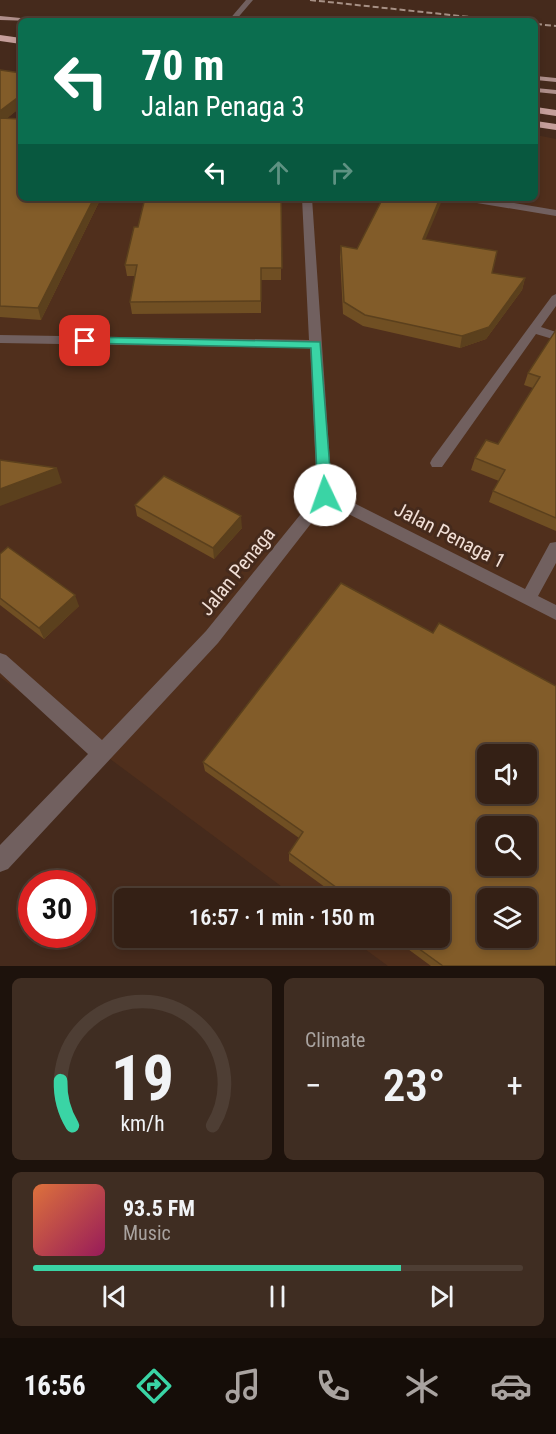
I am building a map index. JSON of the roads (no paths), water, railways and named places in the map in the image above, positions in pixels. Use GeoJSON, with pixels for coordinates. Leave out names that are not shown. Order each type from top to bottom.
{"type":"FeatureCollection","features":[{"type":"Feature","properties":{"kind":"highway"},"geometry":{"type":"LineString","coordinates":[[0,30],[18,32]]}},
{"type":"Feature","properties":{"kind":"highway"},"geometry":{"type":"LineString","coordinates":[[0,38],[18,41]]}},
{"type":"Feature","properties":{"kind":"highway"},"geometry":{"type":"LineString","coordinates":[[538,108],[556,111]]}},
{"type":"Feature","properties":{"kind":"highway"},"geometry":{"type":"LineString","coordinates":[[538,124],[556,127]]}},
{"type":"Feature","properties":{"kind":"main road"},"geometry":{"type":"LineString","coordinates":[[0,18],[18,20]]}},
{"type":"Feature","properties":{"kind":"main road"},"geometry":{"type":"LineString","coordinates":[[538,78],[556,80]]}},
{"type":"Feature","properties":{"kind":"main road"},"geometry":{"type":"LineString","coordinates":[[538,90],[556,92]]}},
{"type":"Feature","properties":{"kind":"street"},"geometry":{"type":"LineString","coordinates":[[234,18],[250,0]]}},
{"type":"Feature","properties":{"kind":"street"},"geometry":{"type":"LineString","coordinates":[[307,201],[325,495]]}},
{"type":"Feature","properties":{"kind":"street"},"geometry":{"type":"LineString","coordinates":[[483,201],[556,213]]}},
{"type":"Feature","properties":{"kind":"street"},"geometry":{"type":"LineString","coordinates":[[437,463],[556,298]]}},
{"type":"Feature","properties":{"kind":"street"},"geometry":{"type":"LineString","coordinates":[[534,329],[556,336]]}},
{"type":"Feature","properties":{"kind":"street"},"geometry":{"type":"LineString","coordinates":[[0,339],[316,344]]}},
{"type":"Feature","properties":{"kind":"street","name":"Jalan Penaga 1"},"geometry":{"type":"LineString","coordinates":[[325,495],[556,613]]}},
{"type":"Feature","properties":{"kind":"street","name":"Jalan Penaga"},"geometry":{"type":"LineString","coordinates":[[0,861],[212,638],[325,495]]}},
{"type":"Feature","properties":{"kind":"street"},"geometry":{"type":"LineString","coordinates":[[528,598],[556,548]]}},
{"type":"Feature","properties":{"kind":"street"},"geometry":{"type":"LineString","coordinates":[[0,661],[102,753]]}},
{"type":"Feature","properties":{"kind":"railway"},"geometry":{"type":"LineString","coordinates":[[310,0],[479,18]]}},
{"type":"Feature","properties":{"kind":"railway"},"geometry":{"type":"LineString","coordinates":[[538,24],[556,26]]}}]}
